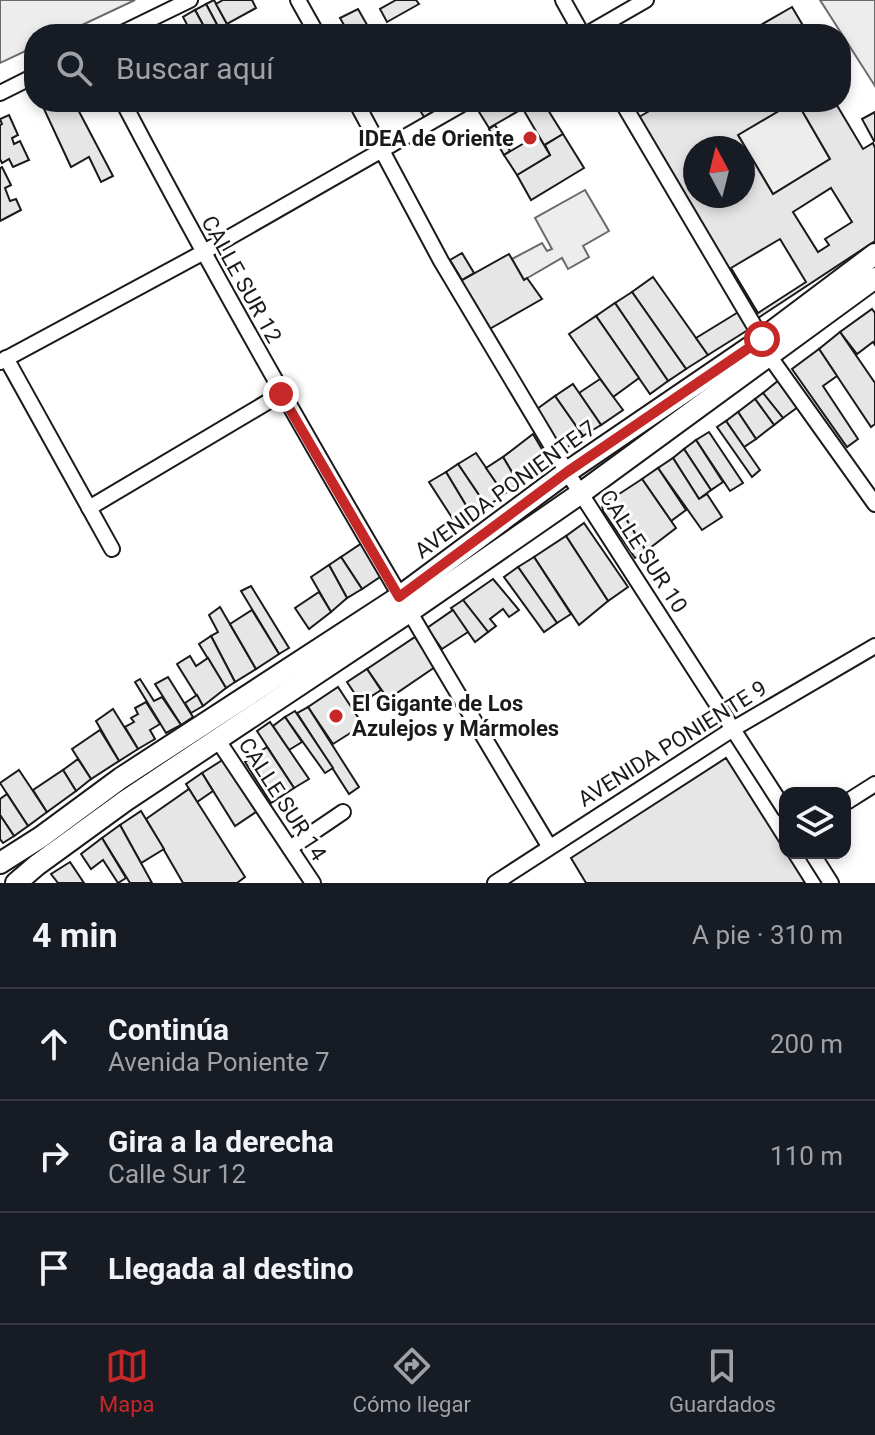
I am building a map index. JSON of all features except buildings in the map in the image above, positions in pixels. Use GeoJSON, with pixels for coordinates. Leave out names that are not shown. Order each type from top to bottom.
{"type":"FeatureCollection","features":[{"type":"Feature","properties":{"kind":"main road","name":"AVENIDA PONIENTE 7"},"geometry":{"type":"LineString","coordinates":[[16,883],[91,824],[217,739],[404,604],[567,472],[867,282],[875,254]]}},
{"type":"Feature","properties":{"kind":"main road","name":"AVENIDA PONIENTE 7"},"geometry":{"type":"LineString","coordinates":[[0,863],[121,778],[581,493],[766,348]]}},
{"type":"Feature","properties":{"kind":"street"},"geometry":{"type":"LineString","coordinates":[[141,24],[190,0]]}},
{"type":"Feature","properties":{"kind":"street"},"geometry":{"type":"LineString","coordinates":[[298,0],[311,24]]}},
{"type":"Feature","properties":{"kind":"street"},"geometry":{"type":"LineString","coordinates":[[563,0],[578,24]]}},
{"type":"Feature","properties":{"kind":"street"},"geometry":{"type":"LineString","coordinates":[[602,24],[646,0]]}},
{"type":"Feature","properties":{"kind":"street"},"geometry":{"type":"LineString","coordinates":[[0,93],[24,81]]}},
{"type":"Feature","properties":{"kind":"street","name":"CALLE SUR 12"},"geometry":{"type":"LineString","coordinates":[[128,112],[281,394],[549,846]]}},
{"type":"Feature","properties":{"kind":"street","name":"CALLE SUR 10"},"geometry":{"type":"LineString","coordinates":[[362,112],[441,261],[567,472],[779,801]]}},
{"type":"Feature","properties":{"kind":"street"},"geometry":{"type":"LineString","coordinates":[[112,549],[3,360],[202,253],[448,112]]}},
{"type":"Feature","properties":{"kind":"street"},"geometry":{"type":"LineString","coordinates":[[628,112],[766,348],[875,504]]}},
{"type":"Feature","properties":{"kind":"street"},"geometry":{"type":"LineString","coordinates":[[89,508],[281,394]]}},
{"type":"Feature","properties":{"kind":"street","name":"AVENIDA PONIENTE 9"},"geometry":{"type":"LineString","coordinates":[[495,883],[733,729],[875,646]]}},
{"type":"Feature","properties":{"kind":"street","name":"CALLE SUR 14"},"geometry":{"type":"LineString","coordinates":[[217,739],[313,883]]}},
{"type":"Feature","properties":{"kind":"street"},"geometry":{"type":"LineString","coordinates":[[851,799],[875,784]]}},
{"type":"Feature","properties":{"kind":"street"},"geometry":{"type":"LineString","coordinates":[[290,848],[343,812]]}},
{"type":"Feature","properties":{"kind":"street"},"geometry":{"type":"LineString","coordinates":[[816,859],[831,883]]}},
{"type":"Feature","properties":{"kind":"shaded area"},"geometry":{"type":"Polygon","coordinates":[[[0,0],[135,0],[84,24],[24,24],[24,52],[0,63],[0,0]]]}},
{"type":"Feature","properties":{"kind":"shaded area"},"geometry":{"type":"Polygon","coordinates":[[[820,0],[875,0],[875,86],[851,48],[851,24],[835,24],[820,0]]]}},
{"type":"Feature","properties":{"kind":"shaded area"},"geometry":{"type":"Polygon","coordinates":[[[777,112],[803,112],[830,159],[773,194],[755,164],[755,136],[739,136],[777,112]]]}},
{"type":"Feature","properties":{"kind":"shaded area"},"geometry":{"type":"Polygon","coordinates":[[[585,190],[609,231],[583,246],[589,257],[568,269],[562,258],[524,280],[512,259],[542,243],[547,251],[552,249],[535,218],[585,190]]]}},
{"type":"Feature","properties":{"kind":"place","name":"IDEA de Oriente"},"geometry":{"type":"Point","coordinates":[530,138]}},
{"type":"Feature","properties":{"kind":"place","name":"El Gigante de Los Azulejos y Mármoles"},"geometry":{"type":"Point","coordinates":[336,716]}},
{"type":"Feature","properties":{"kind":"route"},"geometry":{"type":"LineString","coordinates":[[281,394],[399,597],[567,472],[762,339]]}}]}
